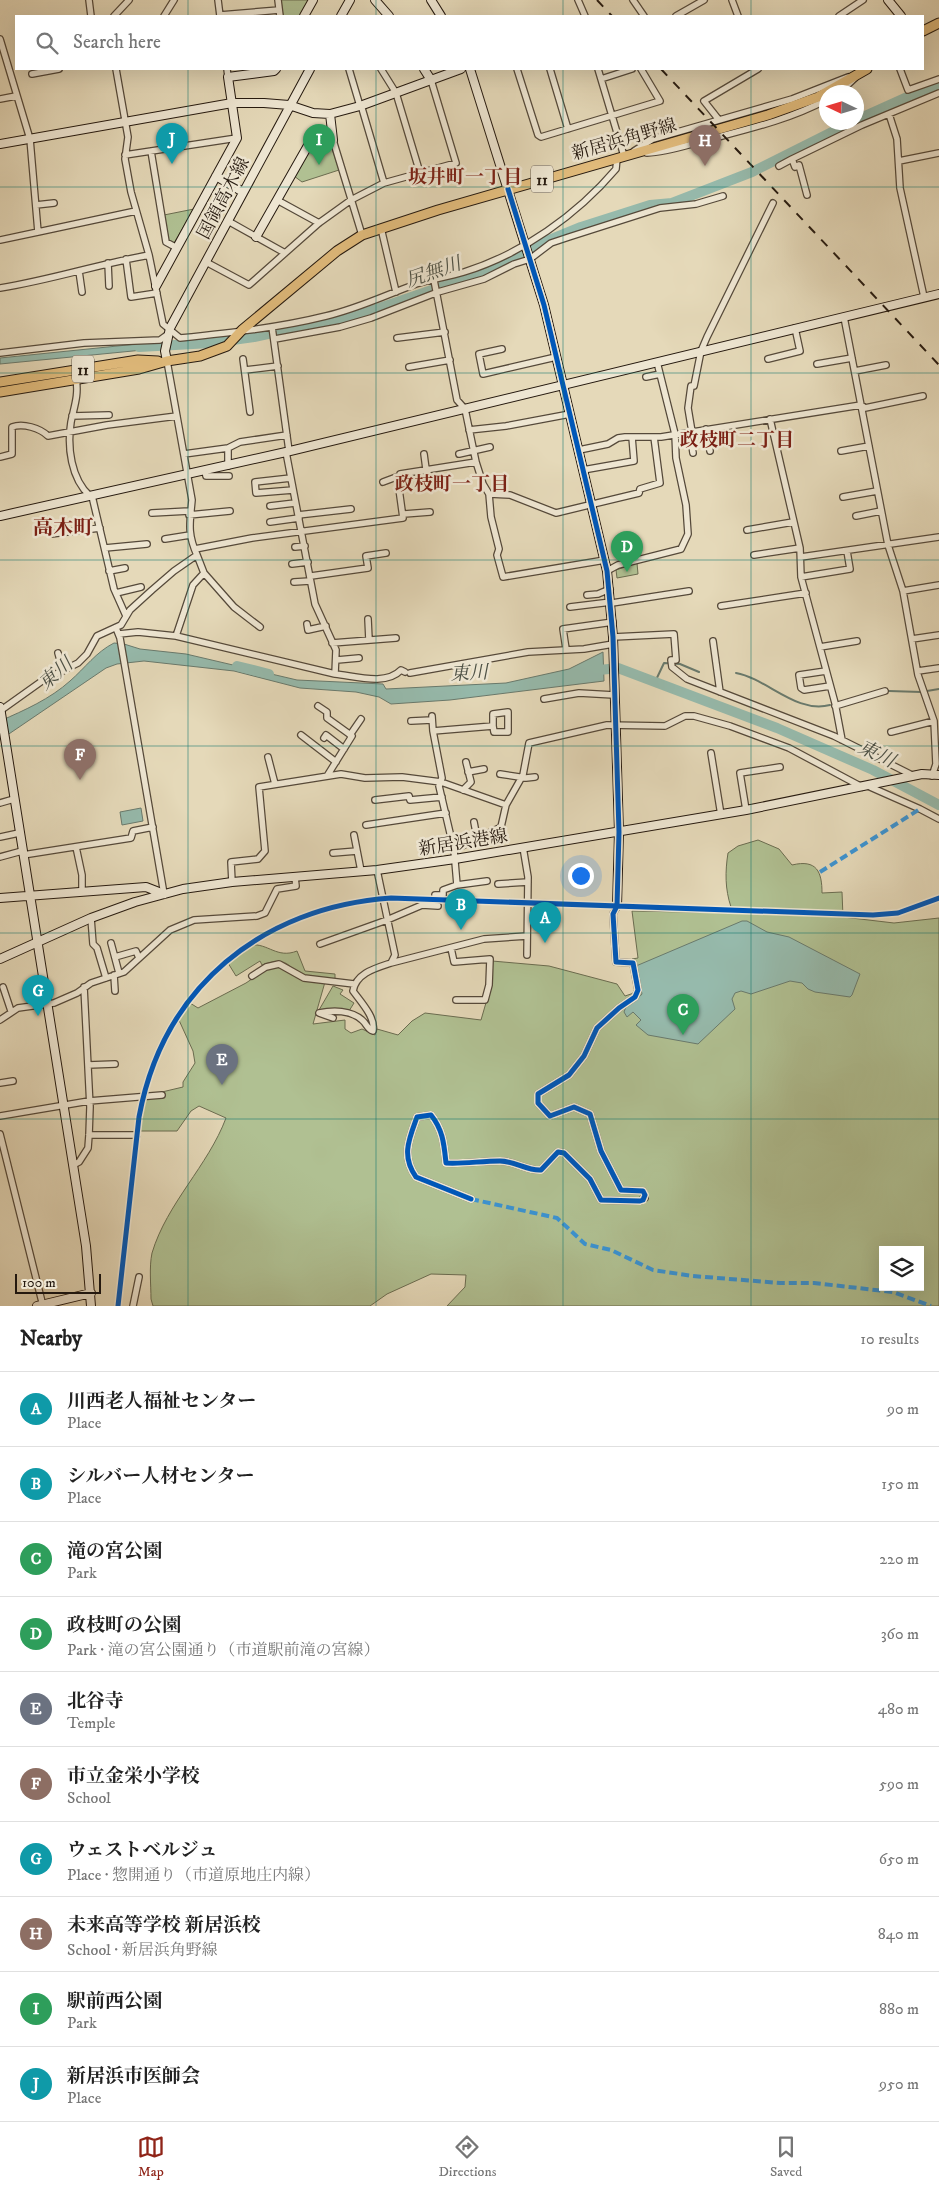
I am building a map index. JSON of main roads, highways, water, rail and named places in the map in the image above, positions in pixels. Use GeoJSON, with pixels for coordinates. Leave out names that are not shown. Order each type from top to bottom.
{"type":"FeatureCollection","features":[{"type":"Feature","properties":{"kind":"main road"},"geometry":{"type":"LineString","coordinates":[[924,30],[939,23]]}},
{"type":"Feature","properties":{"kind":"main road","name":"新居浜角野線"},"geometry":{"type":"LineString","coordinates":[[167,361],[200,356],[228,346],[241,332],[337,251],[362,235],[508,189],[768,115],[818,96],[863,71]]}},
{"type":"Feature","properties":{"kind":"main road","name":"11"},"geometry":{"type":"LineString","coordinates":[[0,382],[138,360],[167,361]]}},
{"type":"Feature","properties":{"kind":"main road","name":"11"},"geometry":{"type":"LineString","coordinates":[[0,392],[139,369],[167,361]]}},
{"type":"Feature","properties":{"kind":"waterway","name":"尻無川"},"geometry":{"type":"LineString","coordinates":[[864,116],[907,97],[939,86]]}},
{"type":"Feature","properties":{"kind":"waterway","name":"尻無川"},"geometry":{"type":"LineString","coordinates":[[139,347],[211,343],[254,337],[365,313],[481,273],[537,245],[581,227],[650,205],[672,203],[752,172],[836,130]]}},
{"type":"Feature","properties":{"kind":"waterway"},"geometry":{"type":"LineString","coordinates":[[655,682],[664,663],[680,664],[699,672]]}},
{"type":"Feature","properties":{"kind":"waterway","name":"東川"},"geometry":{"type":"LineString","coordinates":[[237,666],[269,674]]}},
{"type":"Feature","properties":{"kind":"waterway","name":"東川"},"geometry":{"type":"LineString","coordinates":[[590,671],[618,668],[777,728],[873,770],[939,805]]}},
{"type":"Feature","properties":{"kind":"waterway"},"geometry":{"type":"LineString","coordinates":[[736,673],[748,676],[782,695],[805,705],[830,705]]}},
{"type":"Feature","properties":{"kind":"waterway"},"geometry":{"type":"LineString","coordinates":[[889,691],[921,692],[939,689]]}},
{"type":"Feature","properties":{"kind":"railway"},"geometry":{"type":"LineString","coordinates":[[597,0],[611,15]]}},
{"type":"Feature","properties":{"kind":"railway"},"geometry":{"type":"LineString","coordinates":[[662,70],[939,365]]}},
{"type":"Feature","properties":{"kind":"place","name":"新居浜市医師会"},"geometry":{"type":"Point","coordinates":[172,164]}},
{"type":"Feature","properties":{"kind":"place","name":"駅前西公園"},"geometry":{"type":"Point","coordinates":[319,165]}},
{"type":"Feature","properties":{"kind":"place","name":"未来高等学校 新居浜校"},"geometry":{"type":"Point","coordinates":[705,166]}},
{"type":"Feature","properties":{"kind":"place","name":"政枝町の公園"},"geometry":{"type":"Point","coordinates":[627,572]}},
{"type":"Feature","properties":{"kind":"place","name":"市立金栄小学校"},"geometry":{"type":"Point","coordinates":[80,780]}},
{"type":"Feature","properties":{"kind":"place","name":"シルバー人材センター"},"geometry":{"type":"Point","coordinates":[461,930]}},
{"type":"Feature","properties":{"kind":"place","name":"川西老人福祉センター"},"geometry":{"type":"Point","coordinates":[545,943]}},
{"type":"Feature","properties":{"kind":"place","name":"ウェストベルジュ"},"geometry":{"type":"Point","coordinates":[38,1016]}},
{"type":"Feature","properties":{"kind":"place","name":"滝の宮公園"},"geometry":{"type":"Point","coordinates":[683,1035]}},
{"type":"Feature","properties":{"kind":"place","name":"北谷寺"},"geometry":{"type":"Point","coordinates":[222,1085]}},
{"type":"Feature","properties":{"kind":"district","name":"坂井町一丁目"},"geometry":{"type":"Point","coordinates":[465,176]}},
{"type":"Feature","properties":{"kind":"district","name":"政枝町二丁目"},"geometry":{"type":"Point","coordinates":[737,439]}},
{"type":"Feature","properties":{"kind":"district","name":"政枝町一丁目"},"geometry":{"type":"Point","coordinates":[452,483]}},
{"type":"Feature","properties":{"kind":"district","name":"高木町"},"geometry":{"type":"Point","coordinates":[63,527]}}]}
